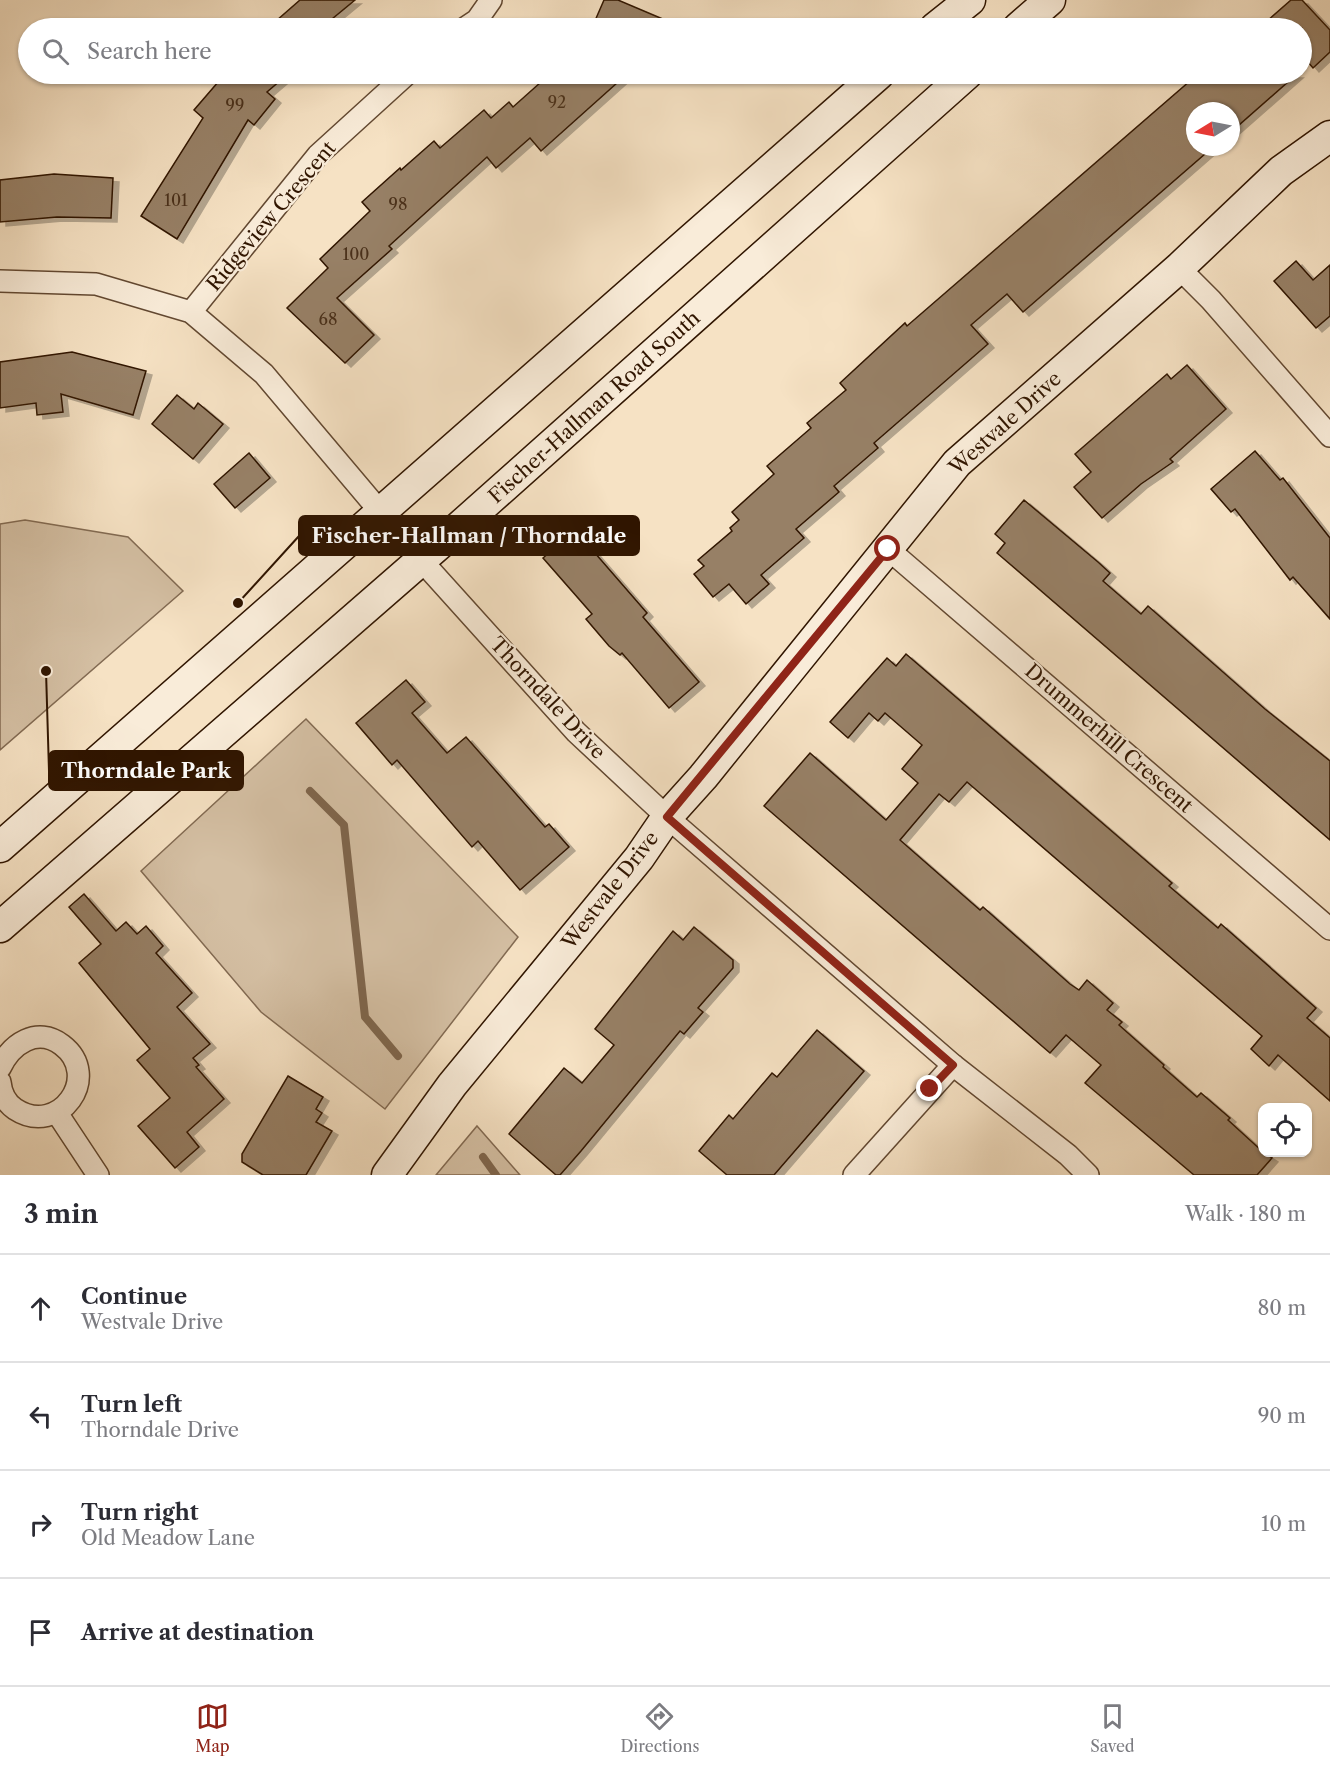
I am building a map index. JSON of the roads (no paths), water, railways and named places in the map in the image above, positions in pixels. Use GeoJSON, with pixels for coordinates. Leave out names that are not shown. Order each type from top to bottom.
{"type":"FeatureCollection","features":[{"type":"Feature","properties":{"kind":"main road"},"geometry":{"type":"LineString","coordinates":[[948,18],[970,0]]}},
{"type":"Feature","properties":{"kind":"main road"},"geometry":{"type":"LineString","coordinates":[[1029,18],[1050,0]]}},
{"type":"Feature","properties":{"kind":"main road"},"geometry":{"type":"LineString","coordinates":[[0,847],[383,513],[868,84]]}},
{"type":"Feature","properties":{"kind":"main road","name":"Fischer-Hallman Road South"},"geometry":{"type":"LineString","coordinates":[[0,927],[421,560],[956,84]]}},
{"type":"Feature","properties":{"kind":"main road","name":"Westvale Drive"},"geometry":{"type":"LineString","coordinates":[[387,1175],[452,1085],[639,858],[667,817],[957,462],[1179,268],[1281,171],[1330,136]]}},
{"type":"Feature","properties":{"kind":"street"},"geometry":{"type":"LineString","coordinates":[[478,18],[491,0]]}},
{"type":"Feature","properties":{"kind":"street","name":"Ridgeview Crescent"},"geometry":{"type":"LineString","coordinates":[[190,312],[318,155],[396,84]]}},
{"type":"Feature","properties":{"kind":"street"},"geometry":{"type":"LineString","coordinates":[[1179,268],[1211,300],[1330,436]]}},
{"type":"Feature","properties":{"kind":"street","name":"Thorndale Drive"},"geometry":{"type":"LineString","coordinates":[[0,281],[96,284],[190,312],[264,374],[421,560],[576,732],[667,817],[953,1065],[1068,1155],[1088,1175]]}},
{"type":"Feature","properties":{"kind":"street","name":"Drummerhill Crescent"},"geometry":{"type":"LineString","coordinates":[[888,549],[1330,929]]}},
{"type":"Feature","properties":{"kind":"street"},"geometry":{"type":"LineString","coordinates":[[0,1068],[6,1054],[24,1040],[37,1037],[63,1045],[76,1063],[79,1076],[71,1100],[57,1113],[45,1116],[23,1114],[6,1100],[0,1082]]}},
{"type":"Feature","properties":{"kind":"street"},"geometry":{"type":"LineString","coordinates":[[854,1175],[953,1065]]}},
{"type":"Feature","properties":{"kind":"street"},"geometry":{"type":"LineString","coordinates":[[57,1113],[98,1175]]}},
{"type":"Feature","properties":{"kind":"waterway"},"geometry":{"type":"LineString","coordinates":[[310,791],[344,825],[365,1017],[398,1056]]}},
{"type":"Feature","properties":{"kind":"waterway"},"geometry":{"type":"LineString","coordinates":[[483,1157],[496,1175]]}},
{"type":"Feature","properties":{"kind":"place","name":"Fischer-Hallman / Thorndale"},"geometry":{"type":"Point","coordinates":[238,603]}},
{"type":"Feature","properties":{"kind":"place","name":"Thorndale Park"},"geometry":{"type":"Point","coordinates":[46,671]}}]}
